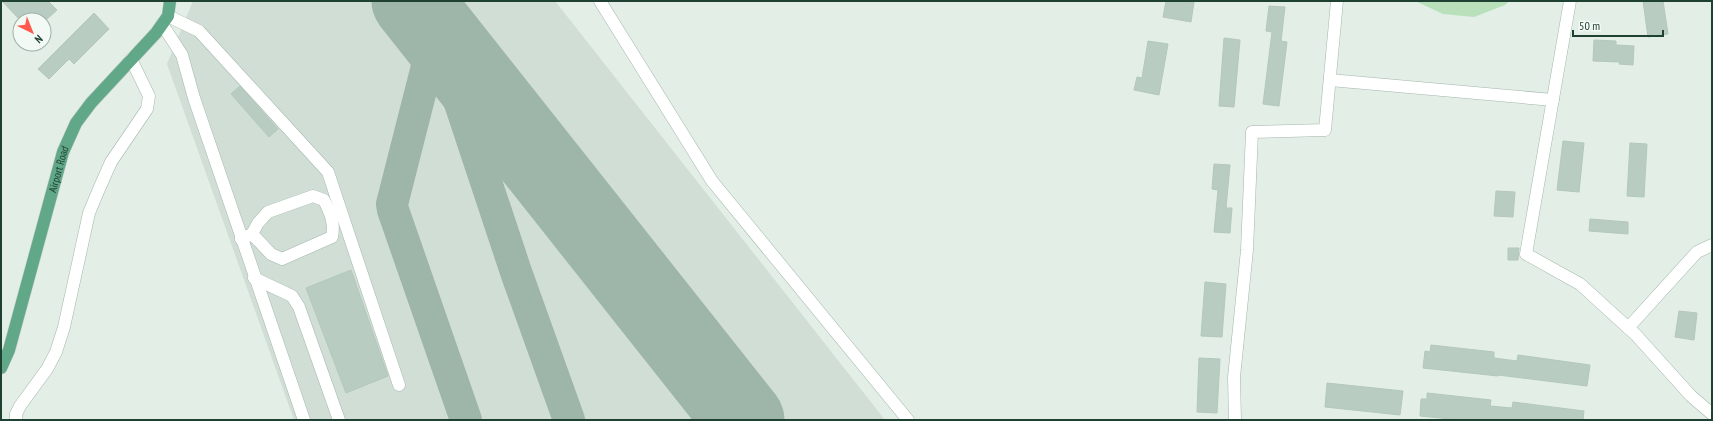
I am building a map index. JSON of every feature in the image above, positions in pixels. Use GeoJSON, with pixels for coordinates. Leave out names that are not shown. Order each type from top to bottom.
{"type":"FeatureCollection","features":[{"type":"Feature","properties":{"kind":"main road"},"geometry":{"type":"LineString","coordinates":[[165,20],[170,1]]}},
{"type":"Feature","properties":{"kind":"main road","name":"Airport Road"},"geometry":{"type":"LineString","coordinates":[[1,368],[9,350],[63,152],[76,123],[91,103],[131,60],[165,20]]}},
{"type":"Feature","properties":{"kind":"lane"},"geometry":{"type":"LineString","coordinates":[[600,1],[712,181],[908,420]]}},
{"type":"Feature","properties":{"kind":"lane"},"geometry":{"type":"LineString","coordinates":[[1235,420],[1234,377],[1247,250],[1252,132],[1325,130],[1337,1]]}},
{"type":"Feature","properties":{"kind":"lane"},"geometry":{"type":"LineString","coordinates":[[1570,1],[1526,254],[1580,284],[1628,328],[1691,396],[1712,414]]}},
{"type":"Feature","properties":{"kind":"lane"},"geometry":{"type":"LineString","coordinates":[[165,20],[182,55],[194,98],[247,236],[254,278],[304,420]]}},
{"type":"Feature","properties":{"kind":"lane"},"geometry":{"type":"LineString","coordinates":[[165,20],[199,30],[328,172],[399,385]]}},
{"type":"Feature","properties":{"kind":"lane"},"geometry":{"type":"LineString","coordinates":[[16,420],[16,414],[20,406],[47,369],[56,352],[64,326],[89,213],[99,189],[111,162],[147,109],[149,96],[131,60]]}},
{"type":"Feature","properties":{"kind":"lane"},"geometry":{"type":"LineString","coordinates":[[1330,80],[1553,100]]}},
{"type":"Feature","properties":{"kind":"lane"},"geometry":{"type":"LineString","coordinates":[[313,196],[324,200],[330,211],[334,227],[332,237],[282,259],[271,254],[247,236],[268,212],[313,196]]}},
{"type":"Feature","properties":{"kind":"lane"},"geometry":{"type":"LineString","coordinates":[[1628,328],[1697,252],[1712,245]]}},
{"type":"Feature","properties":{"kind":"lane"},"geometry":{"type":"LineString","coordinates":[[254,278],[292,296],[299,307],[339,420]]}},
{"type":"Feature","properties":{"kind":"shaded area"},"geometry":{"type":"Polygon","coordinates":[[[193,1],[555,1],[885,420],[294,420],[167,64],[193,1]]]}},
{"type":"Feature","properties":{"kind":"green space"},"geometry":{"type":"Polygon","coordinates":[[[1415,1],[1509,1],[1505,5],[1474,17],[1443,14],[1415,1]]]}},
{"type":"Feature","properties":{"kind":"building"},"geometry":{"type":"Polygon","coordinates":[[[2,1],[48,1],[57,10],[52,15],[52,12],[12,12],[2,1]]]}},
{"type":"Feature","properties":{"kind":"building"},"geometry":{"type":"Polygon","coordinates":[[[1166,1],[1194,2],[1191,22],[1163,17],[1166,1]]]}},
{"type":"Feature","properties":{"kind":"building"},"geometry":{"type":"Polygon","coordinates":[[[1643,1],[1663,1],[1668,34],[1648,37],[1643,1]]]}},
{"type":"Feature","properties":{"kind":"building"},"geometry":{"type":"Polygon","coordinates":[[[1269,6],[1285,7],[1281,41],[1287,42],[1279,106],[1263,104],[1272,32],[1266,31],[1269,6]]]}},
{"type":"Feature","properties":{"kind":"building"},"geometry":{"type":"Polygon","coordinates":[[[94,13],[109,29],[74,64],[69,59],[49,79],[38,69],[94,13]]]}},
{"type":"Feature","properties":{"kind":"building"},"geometry":{"type":"Polygon","coordinates":[[[1224,38],[1240,40],[1234,107],[1219,106],[1224,38]]]}},
{"type":"Feature","properties":{"kind":"building"},"geometry":{"type":"Polygon","coordinates":[[[1594,40],[1616,41],[1616,45],[1634,46],[1633,65],[1619,64],[1620,62],[1593,61],[1594,40]]]}},
{"type":"Feature","properties":{"kind":"building"},"geometry":{"type":"Polygon","coordinates":[[[1148,41],[1168,44],[1159,95],[1134,90],[1137,77],[1142,78],[1148,41]]]}},
{"type":"Feature","properties":{"kind":"building"},"geometry":{"type":"Polygon","coordinates":[[[240,86],[278,129],[269,137],[231,94],[240,86]]]}},
{"type":"Feature","properties":{"kind":"building"},"geometry":{"type":"Polygon","coordinates":[[[1563,141],[1584,143],[1579,192],[1557,190],[1563,141]]]}},
{"type":"Feature","properties":{"kind":"building"},"geometry":{"type":"Polygon","coordinates":[[[1630,143],[1647,144],[1644,197],[1627,196],[1630,143]]]}},
{"type":"Feature","properties":{"kind":"building"},"geometry":{"type":"Polygon","coordinates":[[[1214,164],[1230,165],[1226,208],[1232,208],[1230,233],[1214,232],[1218,190],[1212,189],[1214,164]]]}},
{"type":"Feature","properties":{"kind":"building"},"geometry":{"type":"Polygon","coordinates":[[[1496,191],[1515,192],[1513,217],[1494,216],[1496,191]]]}},
{"type":"Feature","properties":{"kind":"building"},"geometry":{"type":"Polygon","coordinates":[[[1590,219],[1628,222],[1628,234],[1589,231],[1590,219]]]}},
{"type":"Feature","properties":{"kind":"building"},"geometry":{"type":"Polygon","coordinates":[[[1508,248],[1519,248],[1518,260],[1508,260],[1508,248]]]}},
{"type":"Feature","properties":{"kind":"building"},"geometry":{"type":"Polygon","coordinates":[[[351,270],[388,376],[346,393],[306,288],[351,270]]]}},
{"type":"Feature","properties":{"kind":"building"},"geometry":{"type":"Polygon","coordinates":[[[1205,282],[1226,284],[1222,337],[1201,336],[1205,282]]]}},
{"type":"Feature","properties":{"kind":"building"},"geometry":{"type":"Polygon","coordinates":[[[1679,311],[1697,313],[1694,340],[1675,337],[1679,311]]]}},
{"type":"Feature","properties":{"kind":"building"},"geometry":{"type":"Polygon","coordinates":[[[1431,345],[1494,352],[1494,358],[1517,361],[1518,355],[1590,365],[1587,386],[1498,375],[1423,368],[1425,351],[1430,352],[1431,345]]]}},
{"type":"Feature","properties":{"kind":"building"},"geometry":{"type":"Polygon","coordinates":[[[1199,358],[1220,359],[1217,413],[1197,412],[1199,358]]]}},
{"type":"Feature","properties":{"kind":"building"},"geometry":{"type":"Polygon","coordinates":[[[1327,383],[1403,391],[1400,415],[1325,407],[1327,383]]]}},
{"type":"Feature","properties":{"kind":"building"},"geometry":{"type":"Polygon","coordinates":[[[1427,393],[1491,400],[1490,406],[1512,408],[1513,402],[1584,411],[1583,420],[1460,420],[1420,416],[1421,399],[1427,399],[1427,393]]]}},
{"type":"Feature","properties":{"kind":"taxiway"},"geometry":{"type":"LineString","coordinates":[[436,31],[516,272],[569,420]]}},
{"type":"Feature","properties":{"kind":"taxiway"},"geometry":{"type":"LineString","coordinates":[[436,31],[392,204],[466,420]]}},
{"type":"Feature","properties":{"kind":"runway"},"geometry":{"type":"LineString","coordinates":[[412,1],[744,420]]}}]}
